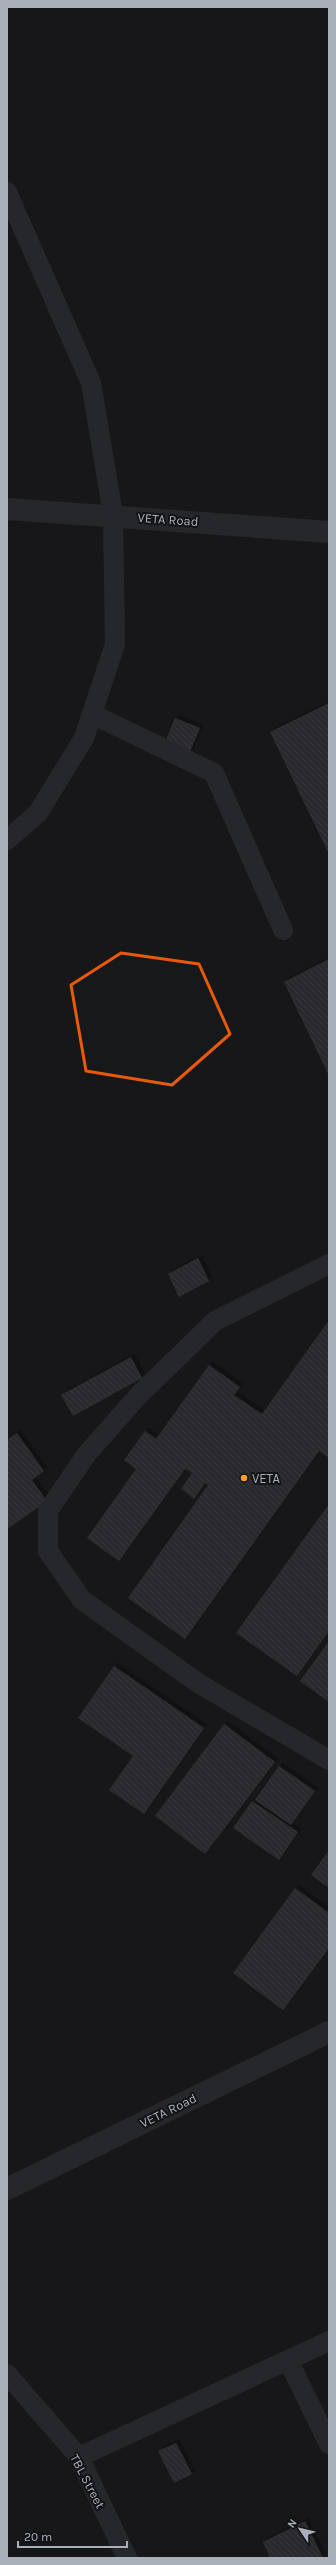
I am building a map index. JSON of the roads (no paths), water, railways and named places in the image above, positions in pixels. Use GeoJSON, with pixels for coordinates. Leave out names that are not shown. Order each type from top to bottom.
{"type":"FeatureCollection","features":[{"type":"Feature","properties":{"kind":"street","name":"VETA Road"},"geometry":{"type":"LineString","coordinates":[[7,509],[113,515],[329,532]]}},
{"type":"Feature","properties":{"kind":"street","name":"VETA Road"},"geometry":{"type":"LineString","coordinates":[[7,2189],[329,2032]]}},
{"type":"Feature","properties":{"kind":"lane"},"geometry":{"type":"LineString","coordinates":[[7,192],[91,383],[113,515],[115,644],[84,738],[38,813],[7,840]]}},
{"type":"Feature","properties":{"kind":"lane"},"geometry":{"type":"LineString","coordinates":[[92,714],[214,773],[283,930]]}},
{"type":"Feature","properties":{"kind":"lane"},"geometry":{"type":"LineString","coordinates":[[329,1264],[215,1321],[138,1396],[86,1455],[48,1512],[48,1551],[82,1600],[198,1683],[329,1760]]}},
{"type":"Feature","properties":{"kind":"lane"},"geometry":{"type":"LineString","coordinates":[[79,2457],[329,2341]]}},
{"type":"Feature","properties":{"kind":"lane"},"geometry":{"type":"LineString","coordinates":[[288,2360],[329,2444]]}},
{"type":"Feature","properties":{"kind":"lane","name":"TBL Street"},"geometry":{"type":"LineString","coordinates":[[7,2374],[79,2457],[127,2558]]}},
{"type":"Feature","properties":{"kind":"place","name":"VETA"},"geometry":{"type":"Point","coordinates":[244,1478]}}]}
